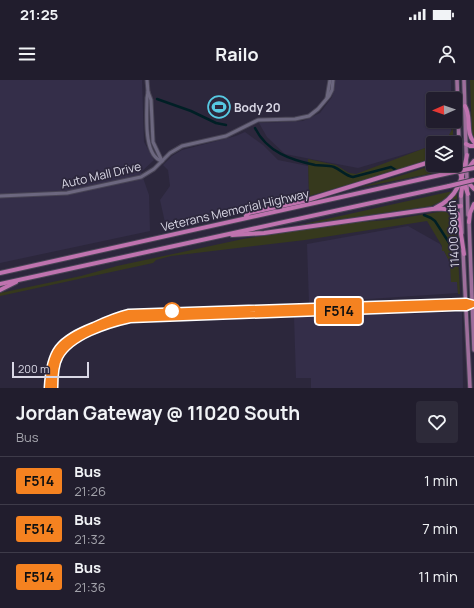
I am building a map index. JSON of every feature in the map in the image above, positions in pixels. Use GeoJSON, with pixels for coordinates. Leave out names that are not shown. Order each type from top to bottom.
{"type":"FeatureCollection","features":[{"type":"Feature","properties":{"kind":"highway"},"geometry":{"type":"LineString","coordinates":[[465,106],[469,116],[470,137],[474,142]]}},
{"type":"Feature","properties":{"kind":"highway"},"geometry":{"type":"LineString","coordinates":[[466,144],[474,146]]}},
{"type":"Feature","properties":{"kind":"highway"},"geometry":{"type":"LineString","coordinates":[[461,196],[467,155]]}},
{"type":"Feature","properties":{"kind":"highway"},"geometry":{"type":"LineString","coordinates":[[432,209],[443,205],[456,192],[467,170],[474,161]]}},
{"type":"Feature","properties":{"kind":"highway"},"geometry":{"type":"LineString","coordinates":[[244,218],[249,214],[299,202],[426,163]]}},
{"type":"Feature","properties":{"kind":"highway","name":"Veterans Memorial Highway"},"geometry":{"type":"LineString","coordinates":[[0,273],[474,168]]}},
{"type":"Feature","properties":{"kind":"highway"},"geometry":{"type":"LineString","coordinates":[[458,172],[474,189]]}},
{"type":"Feature","properties":{"kind":"highway"},"geometry":{"type":"LineString","coordinates":[[462,172],[468,194]]}},
{"type":"Feature","properties":{"kind":"highway","name":"Veterans Memorial Highway"},"geometry":{"type":"LineString","coordinates":[[0,284],[474,180]]}},
{"type":"Feature","properties":{"kind":"highway"},"geometry":{"type":"LineString","coordinates":[[469,222],[470,213],[474,204]]}},
{"type":"Feature","properties":{"kind":"highway"},"geometry":{"type":"LineString","coordinates":[[442,209],[461,206]]}},
{"type":"Feature","properties":{"kind":"highway"},"geometry":{"type":"LineString","coordinates":[[216,237],[264,233],[432,209],[442,209],[452,210],[458,214],[464,254]]}},
{"type":"Feature","properties":{"kind":"highway"},"geometry":{"type":"LineString","coordinates":[[0,290],[20,280]]}},
{"type":"Feature","properties":{"kind":"main road"},"geometry":{"type":"LineString","coordinates":[[148,80],[146,100],[149,142],[155,156],[158,160],[162,161]]}},
{"type":"Feature","properties":{"kind":"main road"},"geometry":{"type":"LineString","coordinates":[[327,98],[330,80]]}},
{"type":"Feature","properties":{"kind":"main road","name":"Auto Mall Drive"},"geometry":{"type":"LineString","coordinates":[[0,196],[67,193],[141,177],[150,173],[170,154],[182,146],[230,134],[258,120],[295,119],[306,117],[318,109],[331,93],[334,80]]}},
{"type":"Feature","properties":{"kind":"main road"},"geometry":{"type":"LineString","coordinates":[[457,80],[459,136]]}},
{"type":"Feature","properties":{"kind":"main road"},"geometry":{"type":"LineString","coordinates":[[464,80],[467,170]]}},
{"type":"Feature","properties":{"kind":"main road","name":"11400 South"},"geometry":{"type":"LineString","coordinates":[[468,194],[474,350]]}},
{"type":"Feature","properties":{"kind":"main road","name":"11400 South"},"geometry":{"type":"LineString","coordinates":[[461,196],[470,388]]}},
{"type":"Feature","properties":{"kind":"main road"},"geometry":{"type":"LineString","coordinates":[[48,388],[50,365],[60,346],[72,335],[119,315],[145,312],[319,306],[473,303]]}},
{"type":"Feature","properties":{"kind":"main road"},"geometry":{"type":"LineString","coordinates":[[54,388],[58,358],[69,344],[90,333],[120,321],[145,318],[466,307],[473,303]]}},
{"type":"Feature","properties":{"kind":"main road"},"geometry":{"type":"LineString","coordinates":[[319,306],[320,312]]}},
{"type":"Feature","properties":{"kind":"shaded area"},"geometry":{"type":"Polygon","coordinates":[[[0,80],[142,80],[144,142],[154,160],[141,172],[149,195],[150,231],[0,263],[0,80]]]}},
{"type":"Feature","properties":{"kind":"shaded area"},"geometry":{"type":"Polygon","coordinates":[[[334,80],[451,80],[451,92],[426,92],[426,128],[451,128],[451,136],[426,136],[426,148],[358,168],[285,154],[267,137],[259,123],[303,121],[320,113],[332,97],[334,80]]]}},
{"type":"Feature","properties":{"kind":"shaded area"},"geometry":{"type":"Polygon","coordinates":[[[245,132],[263,145],[278,160],[308,166],[309,196],[166,227],[160,200],[170,186],[168,170],[163,165],[172,156],[182,150],[236,136],[245,132]]]}},
{"type":"Feature","properties":{"kind":"shaded area"},"geometry":{"type":"Polygon","coordinates":[[[408,226],[440,244],[457,274],[458,293],[309,303],[307,244],[408,226]]]}},
{"type":"Feature","properties":{"kind":"shaded area"},"geometry":{"type":"Polygon","coordinates":[[[462,312],[463,388],[311,388],[311,378],[296,378],[294,317],[462,312]]]}},
{"type":"Feature","properties":{"kind":"green space"},"geometry":{"type":"Polygon","coordinates":[[[470,80],[474,80],[474,140],[472,134],[470,80]]]}},
{"type":"Feature","properties":{"kind":"green space"},"geometry":{"type":"Polygon","coordinates":[[[453,128],[453,136],[448,136],[453,128]]]}},
{"type":"Feature","properties":{"kind":"green space"},"geometry":{"type":"Polygon","coordinates":[[[426,148],[426,160],[393,172],[309,196],[308,159],[336,165],[349,173],[356,174],[426,148]]]}},
{"type":"Feature","properties":{"kind":"green space"},"geometry":{"type":"Polygon","coordinates":[[[426,167],[426,172],[439,172],[358,188],[426,167]]]}},
{"type":"Feature","properties":{"kind":"green space"},"geometry":{"type":"Polygon","coordinates":[[[453,191],[442,201],[431,206],[295,226],[453,191]]]}},
{"type":"Feature","properties":{"kind":"green space"},"geometry":{"type":"Polygon","coordinates":[[[457,193],[457,205],[439,208],[450,201],[457,193]]]}},
{"type":"Feature","properties":{"kind":"green space"},"geometry":{"type":"Polygon","coordinates":[[[445,211],[452,212],[456,217],[460,294],[458,294],[457,282],[451,282],[450,263],[444,251],[442,251],[442,246],[427,221],[305,240],[171,256],[156,260],[153,263],[0,296],[0,293],[243,239],[346,223],[389,220],[445,211]]]}},
{"type":"Feature","properties":{"kind":"waterway"},"geometry":{"type":"LineString","coordinates":[[157,99],[191,111],[216,123],[226,125]]}},
{"type":"Feature","properties":{"kind":"waterway"},"geometry":{"type":"LineString","coordinates":[[255,128],[266,143],[280,154],[306,163],[334,167],[353,177],[391,167],[396,170]]}},
{"type":"Feature","properties":{"kind":"waterway"},"geometry":{"type":"LineString","coordinates":[[424,215],[435,221],[457,255]]}},
{"type":"Feature","properties":{"kind":"bus line","name":"F514"},"geometry":{"type":"LineString","coordinates":[[48,388],[50,365],[60,346],[66,340],[72,335],[99,323],[119,315],[129,313],[370,304],[466,302],[473,304],[466,307],[145,318],[120,321],[69,344],[58,358],[54,388]]}},
{"type":"Feature","properties":{"kind":"place","name":"Body 20"},"geometry":{"type":"Point","coordinates":[219,107]}}]}
